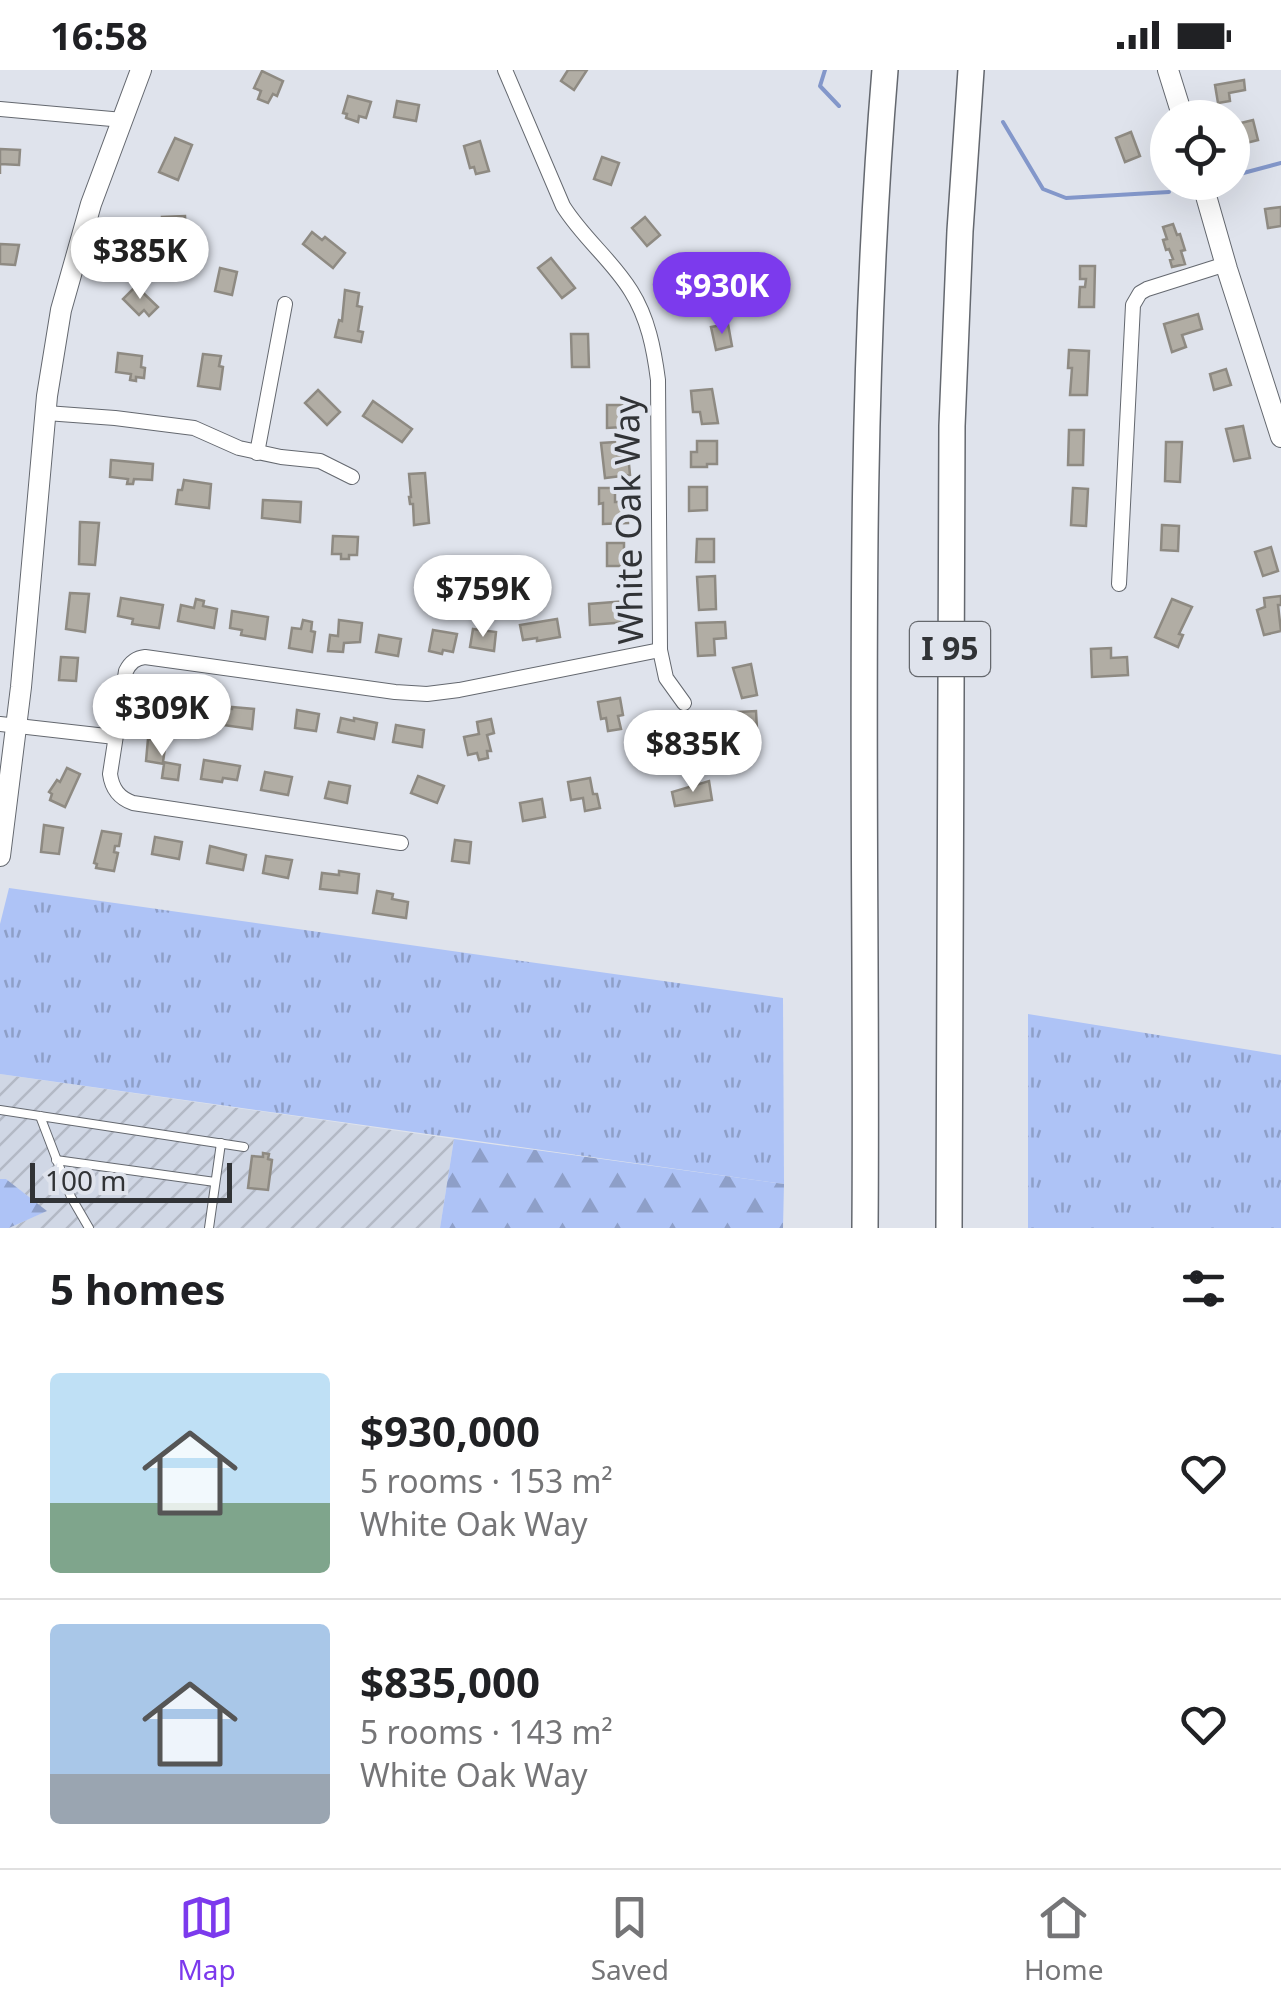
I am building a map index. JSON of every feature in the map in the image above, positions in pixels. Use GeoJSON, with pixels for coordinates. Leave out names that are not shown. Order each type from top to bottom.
{"type":"FeatureCollection","features":[{"type":"Feature","properties":{"kind":"highway","name":"I 95"},"geometry":{"type":"LineString","coordinates":[[865,1228],[864,495],[870,299],[885,70]]}},
{"type":"Feature","properties":{"kind":"highway","name":"I 95"},"geometry":{"type":"LineString","coordinates":[[950,1228],[951,476],[956,312],[972,70]]}},
{"type":"Feature","properties":{"kind":"street"},"geometry":{"type":"LineString","coordinates":[[1,843],[8,725],[61,310],[91,204],[142,70]]}},
{"type":"Feature","properties":{"kind":"street","name":"White Oak Way"},"geometry":{"type":"LineString","coordinates":[[504,70],[563,206],[632,291],[644,315],[658,380],[660,650],[666,678],[684,703]]}},
{"type":"Feature","properties":{"kind":"street"},"geometry":{"type":"LineString","coordinates":[[1168,70],[1177,100]]}},
{"type":"Feature","properties":{"kind":"street"},"geometry":{"type":"LineString","coordinates":[[0,110],[123,120]]}},
{"type":"Feature","properties":{"kind":"street"},"geometry":{"type":"LineString","coordinates":[[1207,200],[1226,264],[1272,380],[1281,437]]}},
{"type":"Feature","properties":{"kind":"street"},"geometry":{"type":"LineString","coordinates":[[1118,584],[1133,305],[1147,289],[1226,264]]}},
{"type":"Feature","properties":{"kind":"street"},"geometry":{"type":"LineString","coordinates":[[257,452],[285,304]]}},
{"type":"Feature","properties":{"kind":"street"},"geometry":{"type":"LineString","coordinates":[[46,412],[194,428],[239,448],[281,458],[320,460],[352,477]]}},
{"type":"Feature","properties":{"kind":"street"},"geometry":{"type":"LineString","coordinates":[[401,843],[124,799],[116,792],[110,774],[126,671],[134,660],[148,658],[427,694],[660,650]]}},
{"type":"Feature","properties":{"kind":"street"},"geometry":{"type":"LineString","coordinates":[[8,725],[115,737]]}},
{"type":"Feature","properties":{"kind":"lane"},"geometry":{"type":"LineString","coordinates":[[0,1110],[244,1147]]}},
{"type":"Feature","properties":{"kind":"lane"},"geometry":{"type":"LineString","coordinates":[[40,1116],[71,1198],[89,1228]]}},
{"type":"Feature","properties":{"kind":"lane"},"geometry":{"type":"LineString","coordinates":[[209,1228],[221,1143]]}},
{"type":"Feature","properties":{"kind":"lane"},"geometry":{"type":"LineString","coordinates":[[56,1160],[215,1182]]}},
{"type":"Feature","properties":{"kind":"shaded area"},"geometry":{"type":"Polygon","coordinates":[[[0,1074],[454,1139],[440,1228],[9,1228],[46,1211],[6,1179],[0,1179],[0,1074]]]}},
{"type":"Feature","properties":{"kind":"green space"},"geometry":{"type":"Polygon","coordinates":[[[9,888],[783,998],[784,1184],[0,1074],[0,924],[9,888]]]}},
{"type":"Feature","properties":{"kind":"green space"},"geometry":{"type":"Polygon","coordinates":[[[1028,1014],[1281,1055],[1281,1228],[1028,1228],[1028,1014]]]}},
{"type":"Feature","properties":{"kind":"green space"},"geometry":{"type":"Polygon","coordinates":[[[454,1139],[784,1184],[783,1228],[440,1228],[454,1139]]]}},
{"type":"Feature","properties":{"kind":"green space"},"geometry":{"type":"Polygon","coordinates":[[[0,1179],[6,1179],[47,1211],[9,1228],[0,1228],[0,1179]]]}},
{"type":"Feature","properties":{"kind":"building"},"geometry":{"type":"Polygon","coordinates":[[[568,70],[587,70],[574,90],[561,81],[568,70]]]}},
{"type":"Feature","properties":{"kind":"building"},"geometry":{"type":"Polygon","coordinates":[[[262,71],[283,81],[277,96],[273,94],[268,103],[258,99],[261,91],[254,88],[262,71]]]}},
{"type":"Feature","properties":{"kind":"building"},"geometry":{"type":"Polygon","coordinates":[[[1244,80],[1245,90],[1229,93],[1230,100],[1218,100],[1215,85],[1244,80]]]}},
{"type":"Feature","properties":{"kind":"building"},"geometry":{"type":"Polygon","coordinates":[[[348,96],[371,102],[366,118],[359,116],[358,122],[346,118],[343,113],[348,96]]]}},
{"type":"Feature","properties":{"kind":"building"},"geometry":{"type":"Polygon","coordinates":[[[397,101],[419,105],[416,121],[394,117],[397,101]]]}},
{"type":"Feature","properties":{"kind":"building"},"geometry":{"type":"Polygon","coordinates":[[[1253,120],[1258,140],[1250,142],[1253,120]]]}},
{"type":"Feature","properties":{"kind":"building"},"geometry":{"type":"Polygon","coordinates":[[[1131,132],[1140,156],[1125,162],[1116,138],[1131,132]]]}},
{"type":"Feature","properties":{"kind":"building"},"geometry":{"type":"Polygon","coordinates":[[[175,138],[192,145],[178,180],[159,172],[175,138]]]}},
{"type":"Feature","properties":{"kind":"building"},"geometry":{"type":"Polygon","coordinates":[[[480,141],[489,171],[476,174],[474,167],[470,168],[464,146],[480,141]]]}},
{"type":"Feature","properties":{"kind":"building"},"geometry":{"type":"Polygon","coordinates":[[[0,149],[20,150],[19,165],[0,164],[0,149]]]}},
{"type":"Feature","properties":{"kind":"building"},"geometry":{"type":"Polygon","coordinates":[[[602,157],[619,163],[611,185],[594,179],[602,157]]]}},
{"type":"Feature","properties":{"kind":"building"},"geometry":{"type":"Polygon","coordinates":[[[1281,207],[1281,226],[1268,228],[1265,209],[1281,207]]]}},
{"type":"Feature","properties":{"kind":"building"},"geometry":{"type":"Polygon","coordinates":[[[185,216],[186,235],[163,237],[162,217],[185,216]]]}},
{"type":"Feature","properties":{"kind":"building"},"geometry":{"type":"Polygon","coordinates":[[[645,217],[660,235],[647,246],[632,228],[645,217]]]}},
{"type":"Feature","properties":{"kind":"building"},"geometry":{"type":"Polygon","coordinates":[[[1173,224],[1185,250],[1181,251],[1185,264],[1172,267],[1163,227],[1173,224]]]}},
{"type":"Feature","properties":{"kind":"building"},"geometry":{"type":"Polygon","coordinates":[[[312,232],[345,253],[333,268],[303,244],[312,232]]]}},
{"type":"Feature","properties":{"kind":"building"},"geometry":{"type":"Polygon","coordinates":[[[0,244],[19,245],[15,265],[0,264],[0,244]]]}},
{"type":"Feature","properties":{"kind":"building"},"geometry":{"type":"Polygon","coordinates":[[[551,258],[575,288],[562,298],[538,268],[551,258]]]}},
{"type":"Feature","properties":{"kind":"building"},"geometry":{"type":"Polygon","coordinates":[[[687,263],[711,291],[699,301],[675,273],[687,263]]]}},
{"type":"Feature","properties":{"kind":"building"},"geometry":{"type":"Polygon","coordinates":[[[1080,266],[1095,266],[1094,307],[1079,307],[1080,287],[1085,287],[1086,279],[1080,279],[1080,266]]]}},
{"type":"Feature","properties":{"kind":"building"},"geometry":{"type":"Polygon","coordinates":[[[220,268],[237,272],[232,295],[215,291],[220,268]]]}},
{"type":"Feature","properties":{"kind":"building"},"geometry":{"type":"Polygon","coordinates":[[[136,286],[158,307],[149,316],[144,310],[139,315],[123,299],[136,286]]]}},
{"type":"Feature","properties":{"kind":"building"},"geometry":{"type":"Polygon","coordinates":[[[345,290],[359,293],[361,342],[335,337],[339,320],[342,321],[345,290]]]}},
{"type":"Feature","properties":{"kind":"building"},"geometry":{"type":"Polygon","coordinates":[[[1198,314],[1202,329],[1182,335],[1186,347],[1172,352],[1164,324],[1198,314]]]}},
{"type":"Feature","properties":{"kind":"building"},"geometry":{"type":"Polygon","coordinates":[[[728,324],[732,346],[716,350],[711,327],[728,324]]]}},
{"type":"Feature","properties":{"kind":"building"},"geometry":{"type":"Polygon","coordinates":[[[571,334],[588,334],[589,367],[572,367],[571,334]]]}},
{"type":"Feature","properties":{"kind":"building"},"geometry":{"type":"Polygon","coordinates":[[[1069,350],[1089,351],[1087,395],[1070,395],[1069,350]]]}},
{"type":"Feature","properties":{"kind":"building"},"geometry":{"type":"Polygon","coordinates":[[[118,353],[142,356],[144,378],[130,380],[131,374],[116,372],[118,353]]]}},
{"type":"Feature","properties":{"kind":"building"},"geometry":{"type":"Polygon","coordinates":[[[203,354],[221,356],[220,389],[198,386],[203,354]]]}},
{"type":"Feature","properties":{"kind":"building"},"geometry":{"type":"Polygon","coordinates":[[[1226,369],[1231,385],[1214,390],[1210,374],[1226,369]]]}},
{"type":"Feature","properties":{"kind":"building"},"geometry":{"type":"Polygon","coordinates":[[[712,389],[718,423],[702,424],[700,412],[693,412],[691,391],[712,389]]]}},
{"type":"Feature","properties":{"kind":"building"},"geometry":{"type":"Polygon","coordinates":[[[318,390],[340,412],[327,425],[305,403],[318,390]]]}},
{"type":"Feature","properties":{"kind":"building"},"geometry":{"type":"Polygon","coordinates":[[[373,401],[412,429],[402,442],[363,416],[373,401]]]}},
{"type":"Feature","properties":{"kind":"building"},"geometry":{"type":"Polygon","coordinates":[[[607,405],[623,405],[623,427],[607,428],[607,405]]]}},
{"type":"Feature","properties":{"kind":"building"},"geometry":{"type":"Polygon","coordinates":[[[1243,426],[1250,458],[1234,461],[1226,429],[1243,426]]]}},
{"type":"Feature","properties":{"kind":"building"},"geometry":{"type":"Polygon","coordinates":[[[1069,430],[1084,430],[1083,465],[1068,465],[1069,430]]]}},
{"type":"Feature","properties":{"kind":"building"},"geometry":{"type":"Polygon","coordinates":[[[697,441],[717,441],[717,464],[691,467],[691,452],[697,452],[697,441]]]}},
{"type":"Feature","properties":{"kind":"building"},"geometry":{"type":"Polygon","coordinates":[[[615,442],[617,455],[628,454],[630,475],[605,478],[601,443],[615,442]]]}},
{"type":"Feature","properties":{"kind":"building"},"geometry":{"type":"Polygon","coordinates":[[[1166,442],[1182,442],[1180,482],[1165,481],[1166,442]]]}},
{"type":"Feature","properties":{"kind":"building"},"geometry":{"type":"Polygon","coordinates":[[[111,460],[153,464],[152,480],[134,479],[133,484],[127,484],[128,479],[110,477],[111,460]]]}},
{"type":"Feature","properties":{"kind":"building"},"geometry":{"type":"Polygon","coordinates":[[[425,473],[429,523],[414,525],[409,474],[425,473]]]}},
{"type":"Feature","properties":{"kind":"building"},"geometry":{"type":"Polygon","coordinates":[[[184,480],[211,484],[209,508],[176,504],[184,480]]]}},
{"type":"Feature","properties":{"kind":"building"},"geometry":{"type":"Polygon","coordinates":[[[689,487],[707,487],[707,510],[689,511],[689,487]]]}},
{"type":"Feature","properties":{"kind":"building"},"geometry":{"type":"Polygon","coordinates":[[[599,488],[615,488],[615,502],[627,502],[628,523],[603,524],[599,488]]]}},
{"type":"Feature","properties":{"kind":"building"},"geometry":{"type":"Polygon","coordinates":[[[1073,488],[1088,489],[1086,526],[1071,525],[1073,488]]]}},
{"type":"Feature","properties":{"kind":"building"},"geometry":{"type":"Polygon","coordinates":[[[263,500],[301,502],[300,522],[262,518],[263,500]]]}},
{"type":"Feature","properties":{"kind":"building"},"geometry":{"type":"Polygon","coordinates":[[[80,522],[99,523],[95,565],[79,564],[80,522]]]}},
{"type":"Feature","properties":{"kind":"building"},"geometry":{"type":"Polygon","coordinates":[[[1162,525],[1179,526],[1178,551],[1161,550],[1162,525]]]}},
{"type":"Feature","properties":{"kind":"building"},"geometry":{"type":"Polygon","coordinates":[[[333,536],[358,537],[357,555],[341,559],[341,554],[332,554],[333,536]]]}},
{"type":"Feature","properties":{"kind":"building"},"geometry":{"type":"Polygon","coordinates":[[[697,539],[714,539],[714,562],[696,562],[697,539]]]}},
{"type":"Feature","properties":{"kind":"building"},"geometry":{"type":"Polygon","coordinates":[[[607,543],[624,543],[624,566],[607,566],[607,543]]]}},
{"type":"Feature","properties":{"kind":"building"},"geometry":{"type":"Polygon","coordinates":[[[1271,547],[1278,571],[1263,576],[1255,552],[1271,547]]]}},
{"type":"Feature","properties":{"kind":"building"},"geometry":{"type":"Polygon","coordinates":[[[715,576],[716,609],[699,610],[697,577],[715,576]]]}},
{"type":"Feature","properties":{"kind":"building"},"geometry":{"type":"Polygon","coordinates":[[[70,593],[89,594],[85,632],[66,629],[70,593]]]}},
{"type":"Feature","properties":{"kind":"building"},"geometry":{"type":"Polygon","coordinates":[[[1281,596],[1281,631],[1264,635],[1257,610],[1265,607],[1264,598],[1281,596]]]}},
{"type":"Feature","properties":{"kind":"building"},"geometry":{"type":"Polygon","coordinates":[[[121,598],[163,605],[159,628],[132,624],[133,619],[118,616],[121,598]]]}},
{"type":"Feature","properties":{"kind":"building"},"geometry":{"type":"Polygon","coordinates":[[[196,599],[204,601],[203,606],[217,609],[214,628],[178,621],[181,605],[194,608],[196,599]]]}},
{"type":"Feature","properties":{"kind":"building"},"geometry":{"type":"Polygon","coordinates":[[[1172,599],[1192,607],[1179,634],[1183,635],[1178,647],[1155,637],[1172,599]]]}},
{"type":"Feature","properties":{"kind":"building"},"geometry":{"type":"Polygon","coordinates":[[[626,601],[627,622],[590,625],[589,604],[626,601]]]}},
{"type":"Feature","properties":{"kind":"building"},"geometry":{"type":"Polygon","coordinates":[[[232,611],[268,617],[265,639],[241,635],[242,630],[230,628],[232,611]]]}},
{"type":"Feature","properties":{"kind":"building"},"geometry":{"type":"Polygon","coordinates":[[[557,619],[560,637],[523,640],[520,625],[557,619]]]}},
{"type":"Feature","properties":{"kind":"building"},"geometry":{"type":"Polygon","coordinates":[[[303,620],[312,622],[311,631],[315,632],[312,652],[289,648],[292,628],[301,629],[303,620]]]}},
{"type":"Feature","properties":{"kind":"building"},"geometry":{"type":"Polygon","coordinates":[[[339,620],[362,623],[360,642],[344,643],[343,652],[328,651],[330,635],[338,636],[339,620]]]}},
{"type":"Feature","properties":{"kind":"building"},"geometry":{"type":"Polygon","coordinates":[[[725,622],[726,638],[714,639],[715,655],[698,656],[696,623],[725,622]]]}},
{"type":"Feature","properties":{"kind":"building"},"geometry":{"type":"Polygon","coordinates":[[[473,629],[496,632],[494,651],[470,647],[473,629]]]}},
{"type":"Feature","properties":{"kind":"building"},"geometry":{"type":"Polygon","coordinates":[[[433,630],[457,634],[453,652],[429,651],[433,630]]]}},
{"type":"Feature","properties":{"kind":"building"},"geometry":{"type":"Polygon","coordinates":[[[379,635],[401,639],[398,656],[376,652],[379,635]]]}},
{"type":"Feature","properties":{"kind":"building"},"geometry":{"type":"Polygon","coordinates":[[[1111,648],[1111,658],[1127,657],[1128,675],[1092,677],[1091,649],[1111,648]]]}},
{"type":"Feature","properties":{"kind":"building"},"geometry":{"type":"Polygon","coordinates":[[[61,657],[78,658],[76,681],[59,680],[61,657]]]}},
{"type":"Feature","properties":{"kind":"building"},"geometry":{"type":"Polygon","coordinates":[[[751,664],[757,695],[742,698],[733,668],[751,664]]]}},
{"type":"Feature","properties":{"kind":"building"},"geometry":{"type":"Polygon","coordinates":[[[159,692],[194,696],[192,713],[157,706],[159,692]]]}},
{"type":"Feature","properties":{"kind":"building"},"geometry":{"type":"Polygon","coordinates":[[[620,698],[621,729],[608,731],[598,702],[620,698]]]}},
{"type":"Feature","properties":{"kind":"building"},"geometry":{"type":"Polygon","coordinates":[[[218,708],[254,709],[252,729],[216,724],[218,708]]]}},
{"type":"Feature","properties":{"kind":"building"},"geometry":{"type":"Polygon","coordinates":[[[297,710],[319,714],[316,731],[295,728],[297,710]]]}},
{"type":"Feature","properties":{"kind":"building"},"geometry":{"type":"Polygon","coordinates":[[[756,711],[758,748],[744,749],[738,712],[756,711]]]}},
{"type":"Feature","properties":{"kind":"building"},"geometry":{"type":"Polygon","coordinates":[[[341,718],[377,723],[374,739],[338,732],[341,718]]]}},
{"type":"Feature","properties":{"kind":"building"},"geometry":{"type":"Polygon","coordinates":[[[491,719],[494,733],[487,735],[491,751],[487,751],[488,758],[479,760],[477,753],[468,755],[464,737],[479,734],[477,722],[491,719]]]}},
{"type":"Feature","properties":{"kind":"building"},"geometry":{"type":"Polygon","coordinates":[[[396,725],[424,730],[422,747],[393,742],[396,725]]]}},
{"type":"Feature","properties":{"kind":"building"},"geometry":{"type":"Polygon","coordinates":[[[148,739],[166,741],[163,762],[180,765],[178,780],[162,778],[164,764],[146,761],[148,739]]]}},
{"type":"Feature","properties":{"kind":"building"},"geometry":{"type":"Polygon","coordinates":[[[204,760],[240,766],[237,780],[201,779],[204,760]]]}},
{"type":"Feature","properties":{"kind":"building"},"geometry":{"type":"Polygon","coordinates":[[[67,768],[80,774],[65,807],[50,800],[49,792],[67,768]]]}},
{"type":"Feature","properties":{"kind":"building"},"geometry":{"type":"Polygon","coordinates":[[[265,772],[292,777],[288,795],[261,790],[265,772]]]}},
{"type":"Feature","properties":{"kind":"building"},"geometry":{"type":"Polygon","coordinates":[[[418,776],[444,786],[437,803],[411,793],[418,776]]]}},
{"type":"Feature","properties":{"kind":"building"},"geometry":{"type":"Polygon","coordinates":[[[590,778],[600,808],[585,811],[583,798],[571,800],[568,782],[590,778]]]}},
{"type":"Feature","properties":{"kind":"building"},"geometry":{"type":"Polygon","coordinates":[[[709,781],[712,800],[675,806],[672,792],[709,781]]]}},
{"type":"Feature","properties":{"kind":"building"},"geometry":{"type":"Polygon","coordinates":[[[329,782],[350,786],[347,803],[325,798],[329,782]]]}},
{"type":"Feature","properties":{"kind":"building"},"geometry":{"type":"Polygon","coordinates":[[[542,799],[545,817],[523,821],[520,803],[542,799]]]}},
{"type":"Feature","properties":{"kind":"building"},"geometry":{"type":"Polygon","coordinates":[[[44,825],[63,828],[59,854],[41,852],[44,825]]]}},
{"type":"Feature","properties":{"kind":"building"},"geometry":{"type":"Polygon","coordinates":[[[102,831],[121,834],[119,846],[115,846],[114,852],[118,853],[114,871],[96,868],[94,863],[102,831]]]}},
{"type":"Feature","properties":{"kind":"building"},"geometry":{"type":"Polygon","coordinates":[[[155,837],[182,842],[179,859],[152,854],[155,837]]]}},
{"type":"Feature","properties":{"kind":"building"},"geometry":{"type":"Polygon","coordinates":[[[455,840],[471,842],[469,863],[452,861],[455,840]]]}},
{"type":"Feature","properties":{"kind":"building"},"geometry":{"type":"Polygon","coordinates":[[[210,846],[246,855],[243,870],[207,863],[210,846]]]}},
{"type":"Feature","properties":{"kind":"building"},"geometry":{"type":"Polygon","coordinates":[[[266,856],[292,860],[288,878],[263,873],[266,856]]]}},
{"type":"Feature","properties":{"kind":"building"},"geometry":{"type":"Polygon","coordinates":[[[339,871],[359,874],[357,893],[320,889],[322,873],[339,875],[339,871]]]}},
{"type":"Feature","properties":{"kind":"building"},"geometry":{"type":"Polygon","coordinates":[[[377,891],[408,902],[406,918],[373,913],[377,891]]]}},
{"type":"Feature","properties":{"kind":"building"},"geometry":{"type":"Polygon","coordinates":[[[263,1153],[272,1160],[268,1190],[248,1188],[252,1156],[263,1157],[263,1153]]]}},
{"type":"Feature","properties":{"kind":"waterway"},"geometry":{"type":"LineString","coordinates":[[825,70],[820,86],[839,106]]}},
{"type":"Feature","properties":{"kind":"waterway"},"geometry":{"type":"LineString","coordinates":[[1003,122],[1043,189],[1066,198],[1150,193]]}},
{"type":"Feature","properties":{"kind":"waterway"},"geometry":{"type":"LineString","coordinates":[[1250,171],[1281,163]]}}]}
